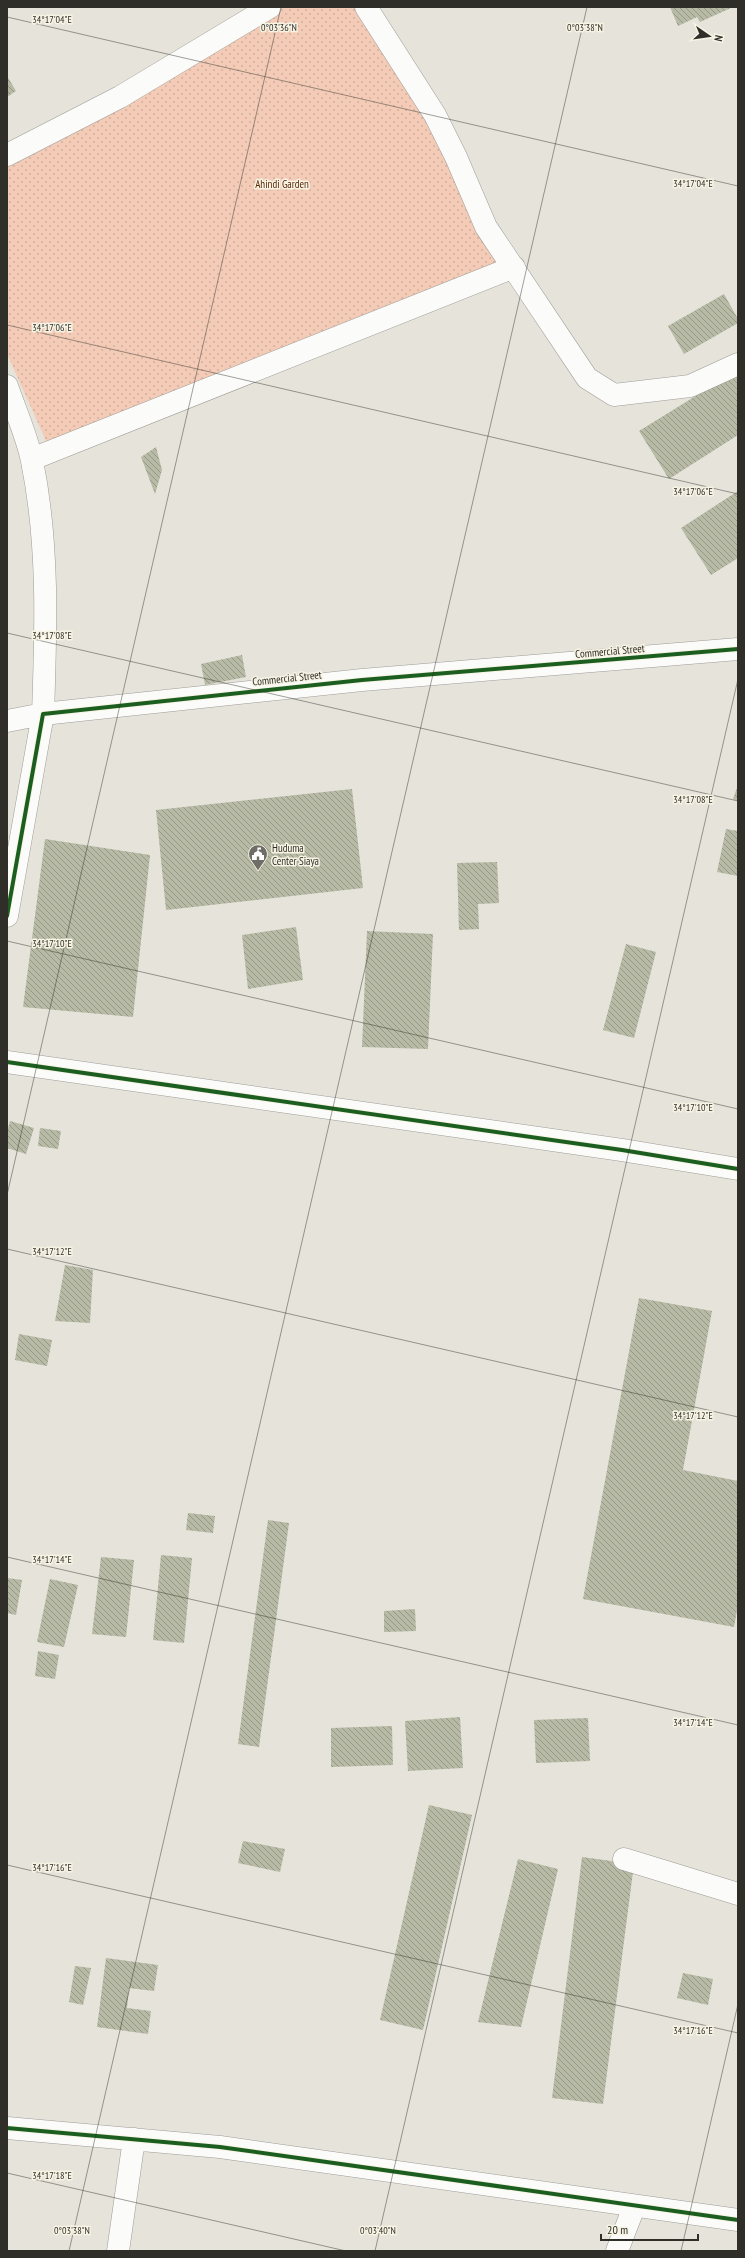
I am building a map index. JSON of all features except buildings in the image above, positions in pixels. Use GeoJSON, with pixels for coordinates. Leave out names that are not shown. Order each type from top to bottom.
{"type":"FeatureCollection","features":[{"type":"Feature","properties":{"kind":"street"},"geometry":{"type":"LineString","coordinates":[[7,155],[120,97],[270,7]]}},
{"type":"Feature","properties":{"kind":"street"},"geometry":{"type":"LineString","coordinates":[[366,7],[435,115],[456,157],[486,227],[587,378],[614,395],[690,386],[738,364]]}},
{"type":"Feature","properties":{"kind":"street"},"geometry":{"type":"LineString","coordinates":[[32,459],[514,267]]}},
{"type":"Feature","properties":{"kind":"street"},"geometry":{"type":"LineString","coordinates":[[7,386],[32,459],[43,532],[47,604],[43,714],[7,916]]}},
{"type":"Feature","properties":{"kind":"street","name":"Commercial Street"},"geometry":{"type":"LineString","coordinates":[[7,721],[43,714],[362,680],[738,649]]}},
{"type":"Feature","properties":{"kind":"street"},"geometry":{"type":"LineString","coordinates":[[7,1062],[622,1150],[738,1169]]}},
{"type":"Feature","properties":{"kind":"street"},"geometry":{"type":"LineString","coordinates":[[624,1859],[738,1894]]}},
{"type":"Feature","properties":{"kind":"street"},"geometry":{"type":"LineString","coordinates":[[7,2128],[220,2147],[634,2207],[738,2220]]}},
{"type":"Feature","properties":{"kind":"street"},"geometry":{"type":"LineString","coordinates":[[118,2251],[134,2139]]}},
{"type":"Feature","properties":{"kind":"street"},"geometry":{"type":"LineString","coordinates":[[617,2251],[634,2207]]}},
{"type":"Feature","properties":{"kind":"green space","name":"Ahindi Garden"},"geometry":{"type":"Polygon","coordinates":[[[265,7],[366,7],[514,267],[51,452],[7,354],[7,151],[265,7]]]}},
{"type":"Feature","properties":{"kind":"cycle path"},"geometry":{"type":"LineString","coordinates":[[7,916],[43,714],[362,680],[738,649]]}},
{"type":"Feature","properties":{"kind":"cycle path"},"geometry":{"type":"LineString","coordinates":[[7,1062],[622,1150],[738,1169]]}},
{"type":"Feature","properties":{"kind":"cycle path"},"geometry":{"type":"LineString","coordinates":[[7,2128],[220,2147],[738,2220]]}},
{"type":"Feature","properties":{"kind":"place","name":"Huduma Center Siaya"},"geometry":{"type":"Point","coordinates":[258,871]}}]}
